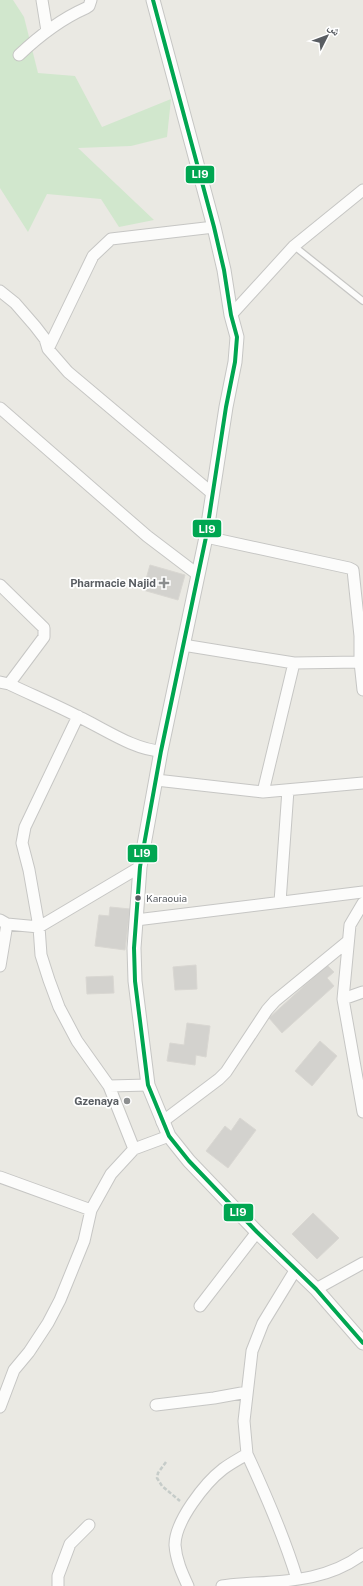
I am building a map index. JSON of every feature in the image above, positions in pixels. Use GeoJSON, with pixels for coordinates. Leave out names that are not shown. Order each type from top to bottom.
{"type":"FeatureCollection","features":[{"type":"Feature","properties":{"kind":"street"},"geometry":{"type":"LineString","coordinates":[[42,0],[47,31]]}},
{"type":"Feature","properties":{"kind":"street"},"geometry":{"type":"LineString","coordinates":[[19,55],[47,31],[89,6],[91,0]]}},
{"type":"Feature","properties":{"kind":"street"},"geometry":{"type":"LineString","coordinates":[[153,0],[214,227],[224,270],[231,315],[237,337],[235,362],[226,407],[206,536],[161,751],[140,867],[134,948],[135,981],[148,1085],[169,1136],[189,1161],[257,1232],[316,1289],[363,1344]]}},
{"type":"Feature","properties":{"kind":"street"},"geometry":{"type":"LineString","coordinates":[[231,315],[294,246],[363,190]]}},
{"type":"Feature","properties":{"kind":"street"},"geometry":{"type":"LineString","coordinates":[[48,349],[93,256],[110,238],[214,227]]}},
{"type":"Feature","properties":{"kind":"street"},"geometry":{"type":"LineString","coordinates":[[0,291],[15,303],[35,326],[45,340],[48,349],[68,372],[212,494]]}},
{"type":"Feature","properties":{"kind":"street"},"geometry":{"type":"LineString","coordinates":[[0,408],[147,536],[197,574]]}},
{"type":"Feature","properties":{"kind":"street"},"geometry":{"type":"LineString","coordinates":[[206,536],[353,570],[361,636],[360,662],[363,690]]}},
{"type":"Feature","properties":{"kind":"street"},"geometry":{"type":"LineString","coordinates":[[0,585],[44,628],[44,636],[5,683],[78,716],[136,746],[152,751],[161,751]]}},
{"type":"Feature","properties":{"kind":"street"},"geometry":{"type":"LineString","coordinates":[[183,645],[294,663],[360,662]]}},
{"type":"Feature","properties":{"kind":"street"},"geometry":{"type":"LineString","coordinates":[[262,792],[294,663]]}},
{"type":"Feature","properties":{"kind":"street"},"geometry":{"type":"LineString","coordinates":[[78,716],[25,827],[22,843],[29,870],[39,927],[41,955],[59,1007],[77,1041],[109,1086],[134,1149]]}},
{"type":"Feature","properties":{"kind":"street"},"geometry":{"type":"LineString","coordinates":[[156,780],[262,792],[363,783]]}},
{"type":"Feature","properties":{"kind":"street"},"geometry":{"type":"LineString","coordinates":[[280,902],[288,790]]}},
{"type":"Feature","properties":{"kind":"street"},"geometry":{"type":"LineString","coordinates":[[0,966],[4,922],[39,927],[140,867]]}},
{"type":"Feature","properties":{"kind":"street"},"geometry":{"type":"LineString","coordinates":[[136,920],[363,892]]}},
{"type":"Feature","properties":{"kind":"street"},"geometry":{"type":"LineString","coordinates":[[363,903],[350,925],[347,942],[343,999],[363,1112]]}},
{"type":"Feature","properties":{"kind":"street"},"geometry":{"type":"LineString","coordinates":[[162,1122],[219,1079],[226,1072],[274,1001],[347,942]]}},
{"type":"Feature","properties":{"kind":"street"},"geometry":{"type":"LineString","coordinates":[[343,999],[363,992]]}},
{"type":"Feature","properties":{"kind":"street"},"geometry":{"type":"LineString","coordinates":[[109,1086],[148,1085]]}},
{"type":"Feature","properties":{"kind":"street"},"geometry":{"type":"LineString","coordinates":[[0,1406],[2,1395],[14,1370],[29,1352],[48,1323],[60,1300],[84,1241],[91,1210],[111,1174],[134,1149],[169,1136]]}},
{"type":"Feature","properties":{"kind":"street"},"geometry":{"type":"LineString","coordinates":[[0,1177],[91,1210]]}},
{"type":"Feature","properties":{"kind":"street"},"geometry":{"type":"LineString","coordinates":[[200,1306],[257,1232]]}},
{"type":"Feature","properties":{"kind":"street"},"geometry":{"type":"LineString","coordinates":[[316,1289],[363,1263]]}},
{"type":"Feature","properties":{"kind":"street"},"geometry":{"type":"LineString","coordinates":[[296,1269],[263,1323],[252,1351],[244,1421],[247,1454],[284,1540],[297,1579]]}},
{"type":"Feature","properties":{"kind":"street"},"geometry":{"type":"LineString","coordinates":[[156,1405],[214,1398],[247,1392]]}},
{"type":"Feature","properties":{"kind":"street"},"geometry":{"type":"LineString","coordinates":[[188,1586],[179,1566],[175,1546],[179,1526],[199,1494],[223,1469],[247,1454]]}},
{"type":"Feature","properties":{"kind":"street"},"geometry":{"type":"LineString","coordinates":[[58,1586],[58,1576],[70,1544],[89,1525]]}},
{"type":"Feature","properties":{"kind":"street"},"geometry":{"type":"LineString","coordinates":[[222,1586],[297,1579],[329,1573],[345,1566],[363,1554]]}},
{"type":"Feature","properties":{"kind":"lane"},"geometry":{"type":"LineString","coordinates":[[294,246],[363,301]]}},
{"type":"Feature","properties":{"kind":"path"},"geometry":{"type":"LineString","coordinates":[[166,1462],[158,1473],[157,1478],[162,1486],[189,1508]]}},
{"type":"Feature","properties":{"kind":"green space"},"geometry":{"type":"Polygon","coordinates":[[[0,0],[13,0],[24,17],[38,73],[75,76],[102,127],[171,99],[167,137],[131,146],[78,148],[154,220],[119,227],[101,199],[47,194],[28,232],[0,188],[0,0]]]}},
{"type":"Feature","properties":{"kind":"building","name":"Pharmacie Najid"},"geometry":{"type":"Polygon","coordinates":[[[150,565],[185,575],[178,600],[143,590],[150,565]]]}},
{"type":"Feature","properties":{"kind":"building"},"geometry":{"type":"Polygon","coordinates":[[[110,907],[130,909],[125,950],[95,946],[99,915],[109,916],[110,907]]]}},
{"type":"Feature","properties":{"kind":"building"},"geometry":{"type":"Polygon","coordinates":[[[196,965],[197,989],[175,990],[173,967],[196,965]]]}},
{"type":"Feature","properties":{"kind":"building"},"geometry":{"type":"Polygon","coordinates":[[[327,965],[334,972],[327,978],[334,986],[282,1033],[269,1018],[327,965]]]}},
{"type":"Feature","properties":{"kind":"building"},"geometry":{"type":"Polygon","coordinates":[[[113,976],[114,993],[87,994],[86,977],[113,976]]]}},
{"type":"Feature","properties":{"kind":"building"},"geometry":{"type":"Polygon","coordinates":[[[187,1023],[210,1026],[206,1057],[196,1055],[195,1065],[167,1061],[170,1043],[184,1045],[187,1023]]]}},
{"type":"Feature","properties":{"kind":"building"},"geometry":{"type":"Polygon","coordinates":[[[320,1041],[337,1056],[312,1086],[295,1071],[320,1041]]]}},
{"type":"Feature","properties":{"kind":"building"},"geometry":{"type":"Polygon","coordinates":[[[240,1118],[256,1130],[228,1168],[206,1151],[225,1126],[231,1131],[240,1118]]]}},
{"type":"Feature","properties":{"kind":"building"},"geometry":{"type":"Polygon","coordinates":[[[313,1213],[339,1238],[317,1259],[292,1234],[313,1213]]]}},
{"type":"Feature","properties":{"kind":"transit line","name":"LI9"},"geometry":{"type":"LineString","coordinates":[[153,0],[214,227],[224,270],[231,315],[237,337],[235,362],[226,407],[206,537],[161,751],[140,867],[134,948],[135,981],[148,1085],[169,1136],[189,1161],[257,1232],[316,1289],[363,1343]]}},
{"type":"Feature","properties":{"kind":"place","name":"Pharmacie Najid"},"geometry":{"type":"Point","coordinates":[164,583]}},
{"type":"Feature","properties":{"kind":"place","name":"Karaouia"},"geometry":{"type":"Point","coordinates":[138,898]}},
{"type":"Feature","properties":{"kind":"place","name":"Gzenaya"},"geometry":{"type":"Point","coordinates":[127,1101]}}]}
